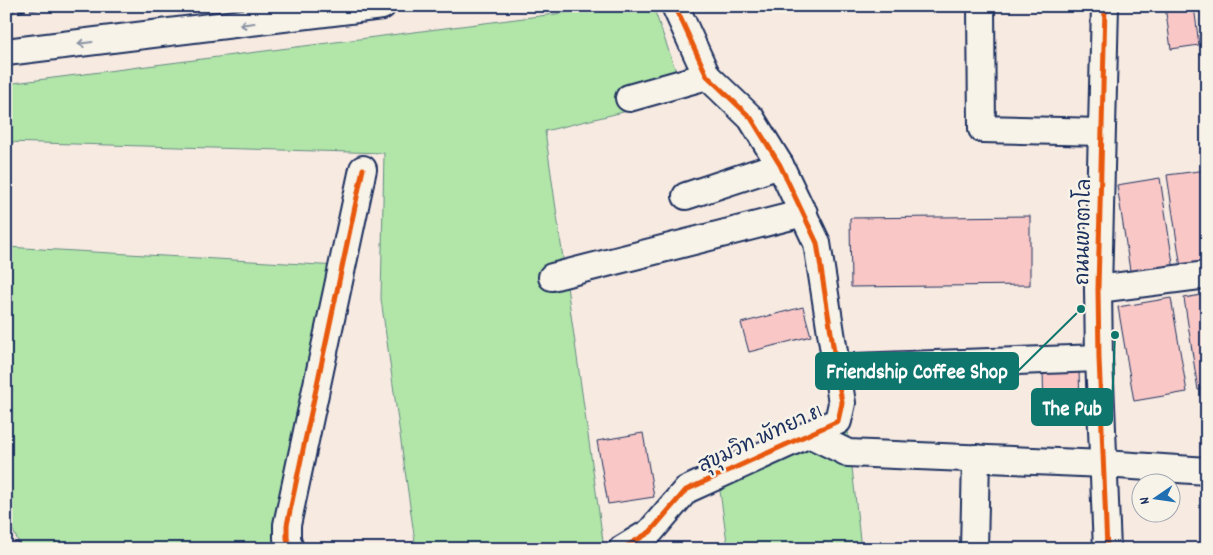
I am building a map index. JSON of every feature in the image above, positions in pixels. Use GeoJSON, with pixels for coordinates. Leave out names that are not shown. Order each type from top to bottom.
{"type":"FeatureCollection","features":[{"type":"Feature","properties":{"kind":"street"},"geometry":{"type":"LineString","coordinates":[[6,52],[382,6]]}},
{"type":"Feature","properties":{"kind":"street","name":"สุขุมวิท พัทยา 81"},"geometry":{"type":"LineString","coordinates":[[622,549],[650,532],[686,490],[838,421],[842,404],[817,243],[780,165],[751,118],[707,76],[675,6]]}},
{"type":"Feature","properties":{"kind":"street"},"geometry":{"type":"LineString","coordinates":[[981,6],[982,129],[1102,132]]}},
{"type":"Feature","properties":{"kind":"street","name":"ถนนเขาตาโล"},"geometry":{"type":"LineString","coordinates":[[1106,6],[1098,289],[1107,549]]}},
{"type":"Feature","properties":{"kind":"street"},"geometry":{"type":"LineString","coordinates":[[629,98],[707,76]]}},
{"type":"Feature","properties":{"kind":"street"},"geometry":{"type":"LineString","coordinates":[[686,196],[780,165]]}},
{"type":"Feature","properties":{"kind":"street"},"geometry":{"type":"LineString","coordinates":[[290,549],[287,538],[287,525],[363,168]]}},
{"type":"Feature","properties":{"kind":"street"},"geometry":{"type":"LineString","coordinates":[[552,276],[804,213]]}},
{"type":"Feature","properties":{"kind":"street"},"geometry":{"type":"LineString","coordinates":[[1098,289],[1207,274]]}},
{"type":"Feature","properties":{"kind":"street"},"geometry":{"type":"LineString","coordinates":[[854,367],[1099,358]]}},
{"type":"Feature","properties":{"kind":"street"},"geometry":{"type":"LineString","coordinates":[[809,434],[848,453],[1104,464],[1207,471]]}},
{"type":"Feature","properties":{"kind":"street"},"geometry":{"type":"LineString","coordinates":[[974,549],[976,458]]}},
{"type":"Feature","properties":{"kind":"green space"},"geometry":{"type":"Polygon","coordinates":[[[618,6],[653,6],[685,97],[545,131],[603,541],[591,549],[416,549],[381,299],[384,153],[6,142],[6,84],[618,6]]]}},
{"type":"Feature","properties":{"kind":"green space"},"geometry":{"type":"Polygon","coordinates":[[[6,247],[338,266],[273,538],[277,549],[22,549],[6,517],[6,247]]]}},
{"type":"Feature","properties":{"kind":"green space"},"geometry":{"type":"Polygon","coordinates":[[[847,422],[861,549],[728,549],[719,484],[847,422]]]}},
{"type":"Feature","properties":{"kind":"building"},"geometry":{"type":"Polygon","coordinates":[[[1165,6],[1194,6],[1199,45],[1171,49],[1165,6]]]}},
{"type":"Feature","properties":{"kind":"building"},"geometry":{"type":"Polygon","coordinates":[[[1207,170],[1207,264],[1181,268],[1167,175],[1207,170]]]}},
{"type":"Feature","properties":{"kind":"building"},"geometry":{"type":"Polygon","coordinates":[[[1160,178],[1174,270],[1131,277],[1117,185],[1160,178]]]}},
{"type":"Feature","properties":{"kind":"building"},"geometry":{"type":"Polygon","coordinates":[[[1030,216],[1030,285],[851,287],[850,218],[1030,216]]]}},
{"type":"Feature","properties":{"kind":"building"},"geometry":{"type":"Polygon","coordinates":[[[1207,294],[1207,389],[1198,390],[1184,298],[1207,294]]]}},
{"type":"Feature","properties":{"kind":"building"},"geometry":{"type":"Polygon","coordinates":[[[1171,298],[1187,392],[1134,401],[1118,307],[1171,298]]]}},
{"type":"Feature","properties":{"kind":"building"},"geometry":{"type":"Polygon","coordinates":[[[803,307],[811,336],[749,352],[741,323],[803,307]]]}},
{"type":"Feature","properties":{"kind":"building"},"geometry":{"type":"Polygon","coordinates":[[[1079,368],[1080,411],[1044,412],[1043,370],[1079,368]]]}},
{"type":"Feature","properties":{"kind":"building"},"geometry":{"type":"Polygon","coordinates":[[[643,433],[654,497],[608,504],[597,441],[643,433]]]}},
{"type":"Feature","properties":{"kind":"railway"},"geometry":{"type":"LineString","coordinates":[[6,12],[56,6]]}},
{"type":"Feature","properties":{"kind":"cycle path"},"geometry":{"type":"LineString","coordinates":[[622,549],[650,532],[686,490],[838,421],[842,403],[817,243],[780,165],[751,118],[707,76],[675,6]]}},
{"type":"Feature","properties":{"kind":"cycle path"},"geometry":{"type":"LineString","coordinates":[[1105,6],[1098,289],[1107,549]]}},
{"type":"Feature","properties":{"kind":"cycle path"},"geometry":{"type":"LineString","coordinates":[[290,549],[287,538],[287,525],[363,169]]}},
{"type":"Feature","properties":{"kind":"place","name":"Friendship Coffee Shop"},"geometry":{"type":"Point","coordinates":[1081,309]}},
{"type":"Feature","properties":{"kind":"place","name":"The Pub"},"geometry":{"type":"Point","coordinates":[1115,335]}}]}
